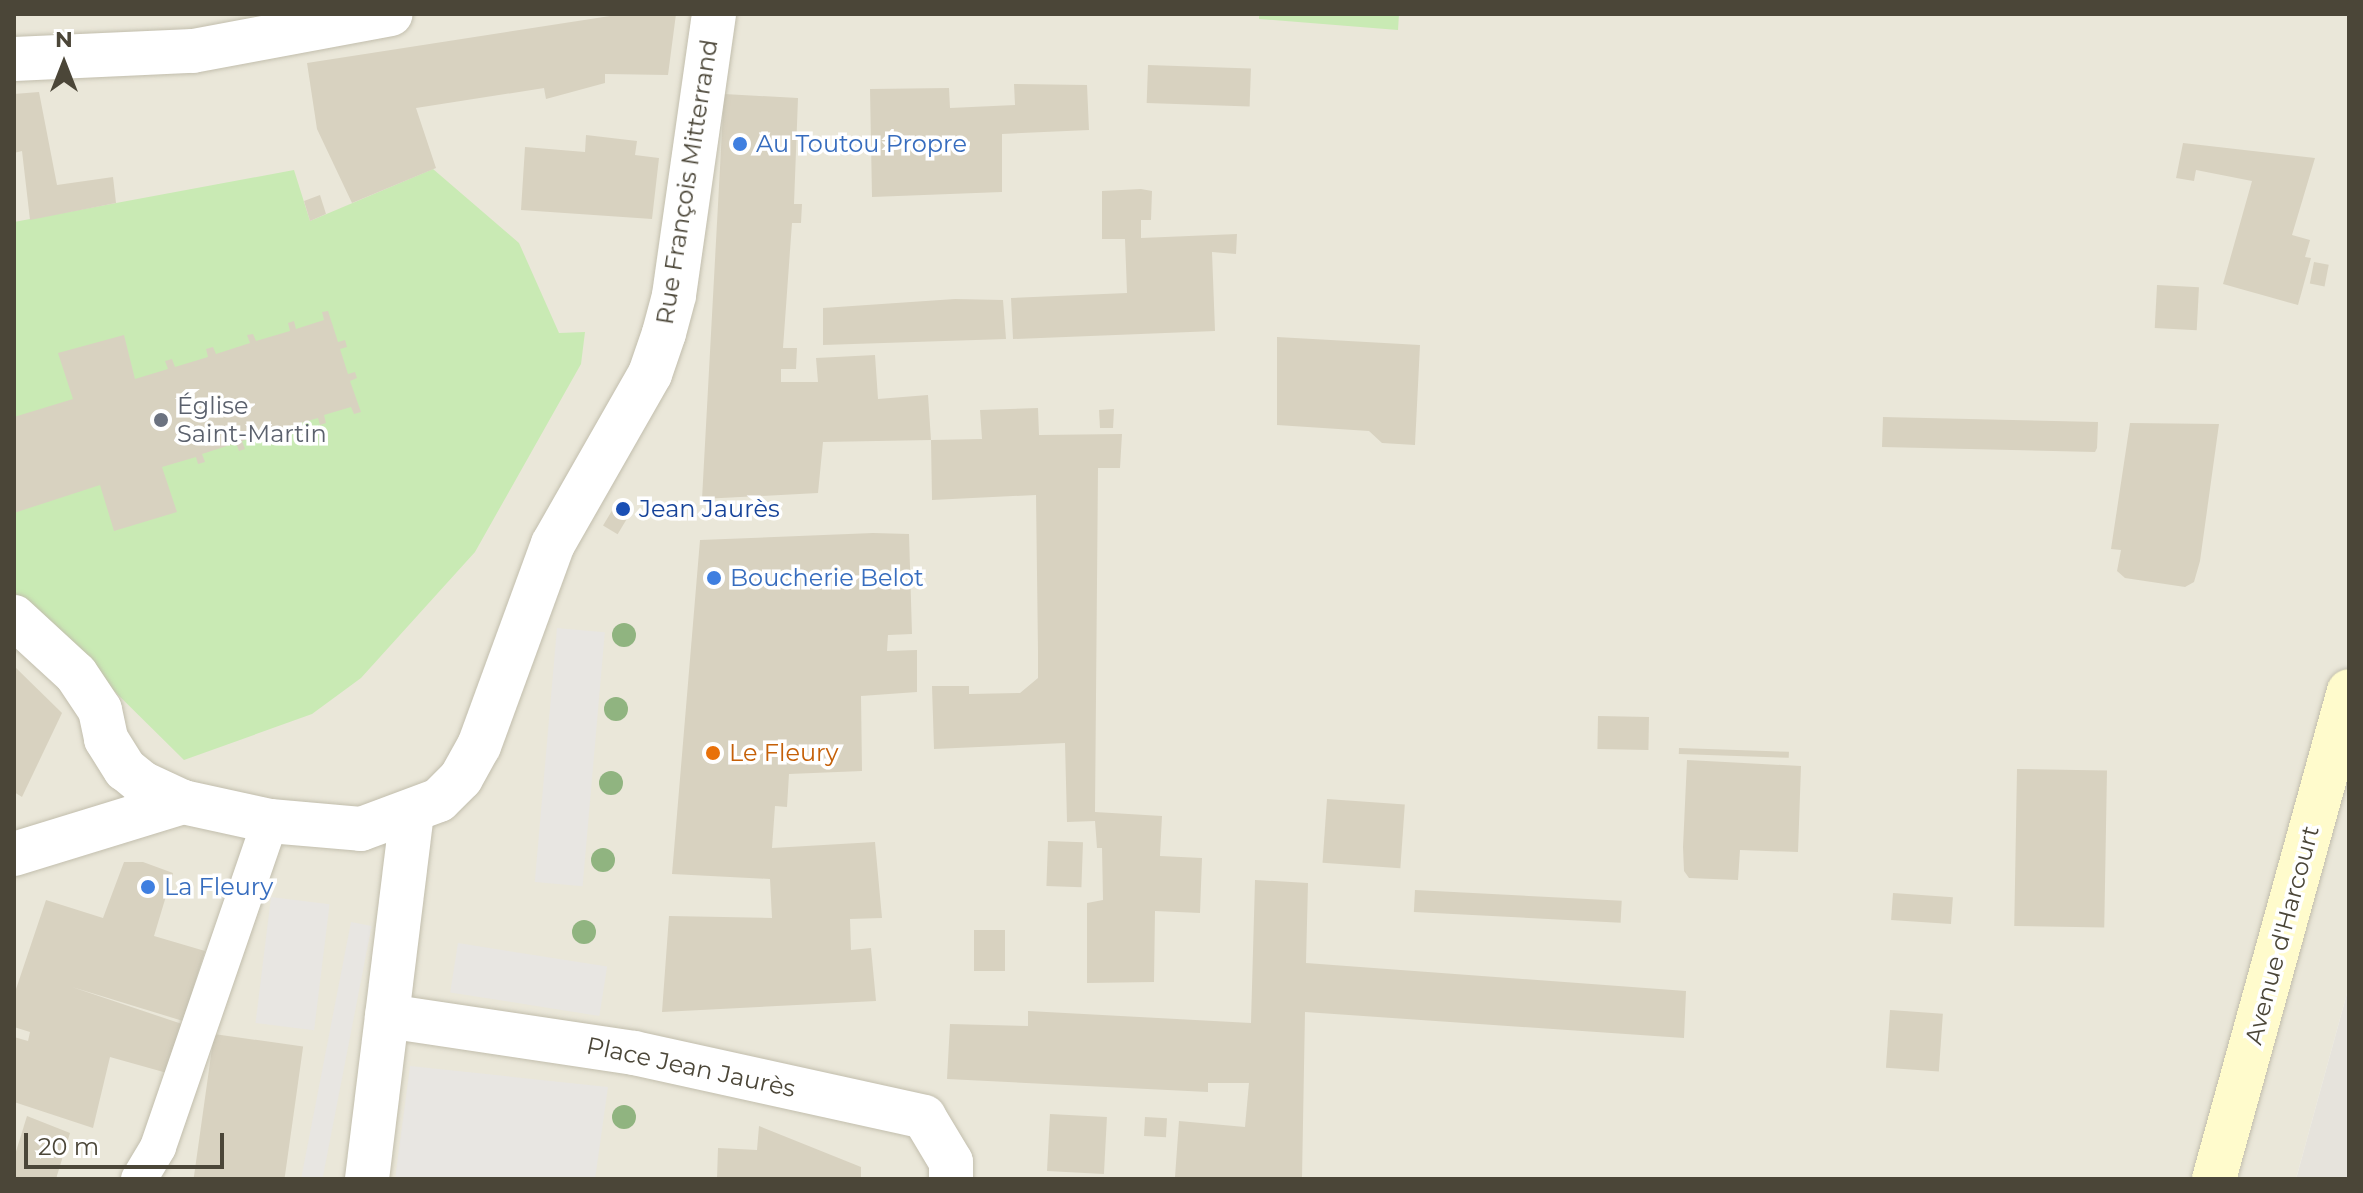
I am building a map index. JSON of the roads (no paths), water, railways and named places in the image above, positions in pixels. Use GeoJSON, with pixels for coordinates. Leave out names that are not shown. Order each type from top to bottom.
{"type":"FeatureCollection","features":[{"type":"Feature","properties":{"kind":"main road","name":"Avenue d'Harcourt"},"geometry":{"type":"LineString","coordinates":[[2214,1179],[2349,691]]}},
{"type":"Feature","properties":{"kind":"street"},"geometry":{"type":"LineString","coordinates":[[14,59],[193,51],[391,14]]}},
{"type":"Feature","properties":{"kind":"street","name":"Rue François Mitterrand"},"geometry":{"type":"LineString","coordinates":[[14,617],[76,674],[100,710],[106,739],[125,769],[142,783],[183,802],[270,821],[361,829],[412,813],[439,800],[461,778],[479,746],[553,544],[650,374],[674,295],[714,14]]}},
{"type":"Feature","properties":{"kind":"street"},"geometry":{"type":"LineString","coordinates":[[14,854],[183,802]]}},
{"type":"Feature","properties":{"kind":"street"},"geometry":{"type":"LineString","coordinates":[[367,1179],[412,813]]}},
{"type":"Feature","properties":{"kind":"street","name":"Place Jean Jaurès"},"geometry":{"type":"LineString","coordinates":[[387,1016],[634,1053],[924,1117],[951,1162],[951,1179]]}},
{"type":"Feature","properties":{"kind":"lane"},"geometry":{"type":"LineString","coordinates":[[139,1179],[158,1147],[270,821]]}},
{"type":"Feature","properties":{"kind":"place","name":"Au Toutou Propre"},"geometry":{"type":"Point","coordinates":[740,144]}},
{"type":"Feature","properties":{"kind":"place","name":"Église Saint-Martin"},"geometry":{"type":"Point","coordinates":[161,420]}},
{"type":"Feature","properties":{"kind":"place","name":"Jean Jaurès"},"geometry":{"type":"Point","coordinates":[623,509]}},
{"type":"Feature","properties":{"kind":"place","name":"Boucherie Belot"},"geometry":{"type":"Point","coordinates":[714,578]}},
{"type":"Feature","properties":{"kind":"place","name":"Le Fleury"},"geometry":{"type":"Point","coordinates":[713,753]}},
{"type":"Feature","properties":{"kind":"place","name":"La Fleury"},"geometry":{"type":"Point","coordinates":[148,887]}}]}
